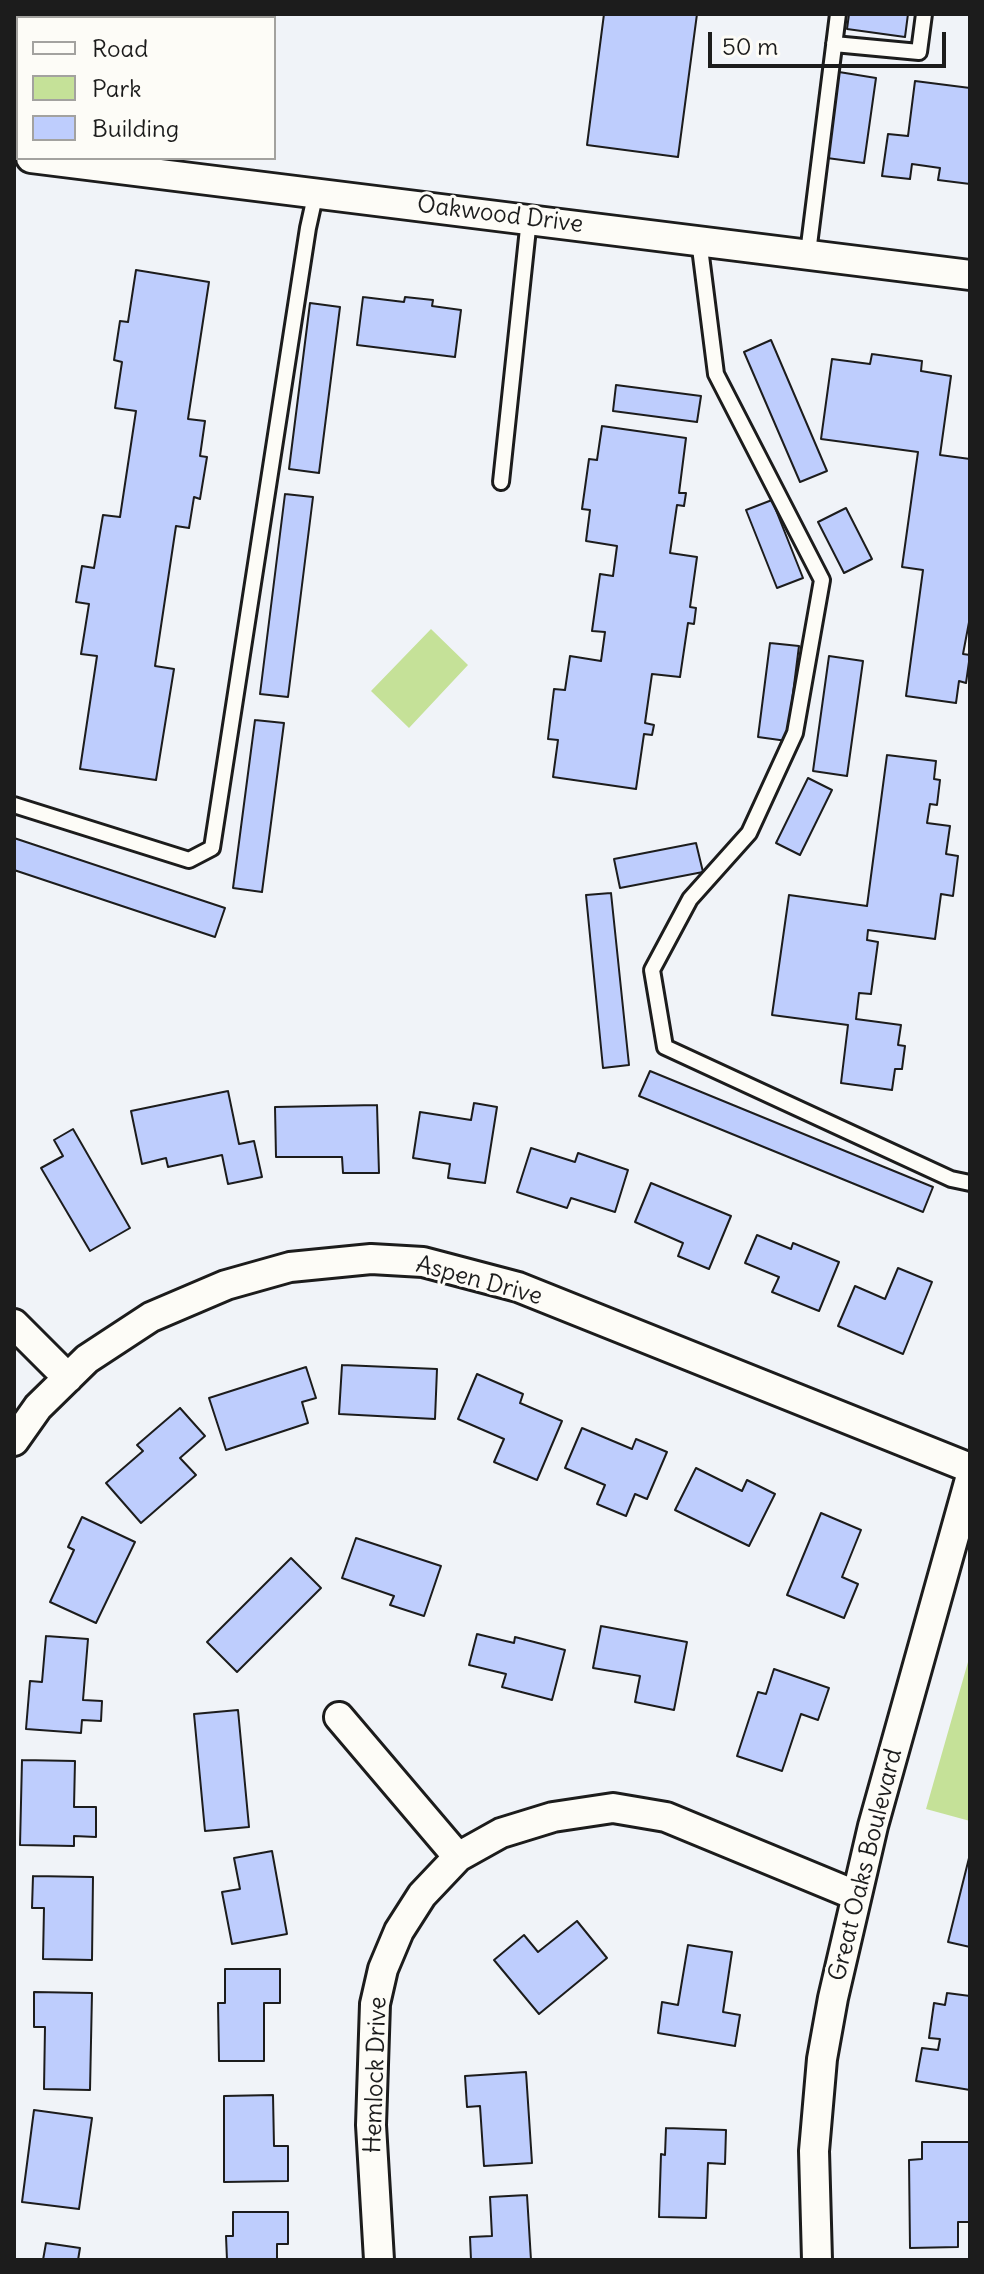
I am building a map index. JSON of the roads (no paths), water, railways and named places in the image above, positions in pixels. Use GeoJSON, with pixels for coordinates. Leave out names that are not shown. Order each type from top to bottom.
{"type":"FeatureCollection","features":[{"type":"Feature","properties":{"kind":"street","name":"Oakwood Drive"},"geometry":{"type":"LineString","coordinates":[[62,160],[139,165],[316,192],[970,275]]}},
{"type":"Feature","properties":{"kind":"street","name":"Aspen Drive"},"geometry":{"type":"LineString","coordinates":[[14,1441],[38,1407],[87,1359],[151,1317],[226,1285],[290,1267],[371,1259],[423,1262],[518,1287],[970,1468]]}},
{"type":"Feature","properties":{"kind":"street"},"geometry":{"type":"LineString","coordinates":[[14,1324],[68,1378]]}},
{"type":"Feature","properties":{"kind":"street","name":"Great Oaks Boulevard"},"geometry":{"type":"LineString","coordinates":[[817,2260],[814,2151],[822,2059],[855,1895],[970,1479]]}},
{"type":"Feature","properties":{"kind":"street"},"geometry":{"type":"LineString","coordinates":[[339,1717],[458,1857]]}},
{"type":"Feature","properties":{"kind":"street","name":"Hemlock Drive"},"geometry":{"type":"LineString","coordinates":[[379,2260],[371,2125],[375,2004],[383,1969],[399,1931],[422,1895],[458,1857],[501,1833],[553,1817],[613,1808],[666,1817],[855,1895]]}},
{"type":"Feature","properties":{"kind":"lane"},"geometry":{"type":"LineString","coordinates":[[808,253],[838,14]]}},
{"type":"Feature","properties":{"kind":"lane"},"geometry":{"type":"LineString","coordinates":[[834,44],[919,52],[924,14]]}},
{"type":"Feature","properties":{"kind":"lane"},"geometry":{"type":"LineString","coordinates":[[14,805],[189,860],[212,848],[316,192]]}},
{"type":"Feature","properties":{"kind":"lane"},"geometry":{"type":"LineString","coordinates":[[501,482],[529,219]]}},
{"type":"Feature","properties":{"kind":"lane"},"geometry":{"type":"LineString","coordinates":[[699,240],[716,374],[822,580],[795,733],[749,833],[690,899],[652,970],[665,1047],[951,1179],[970,1183]]}}]}
